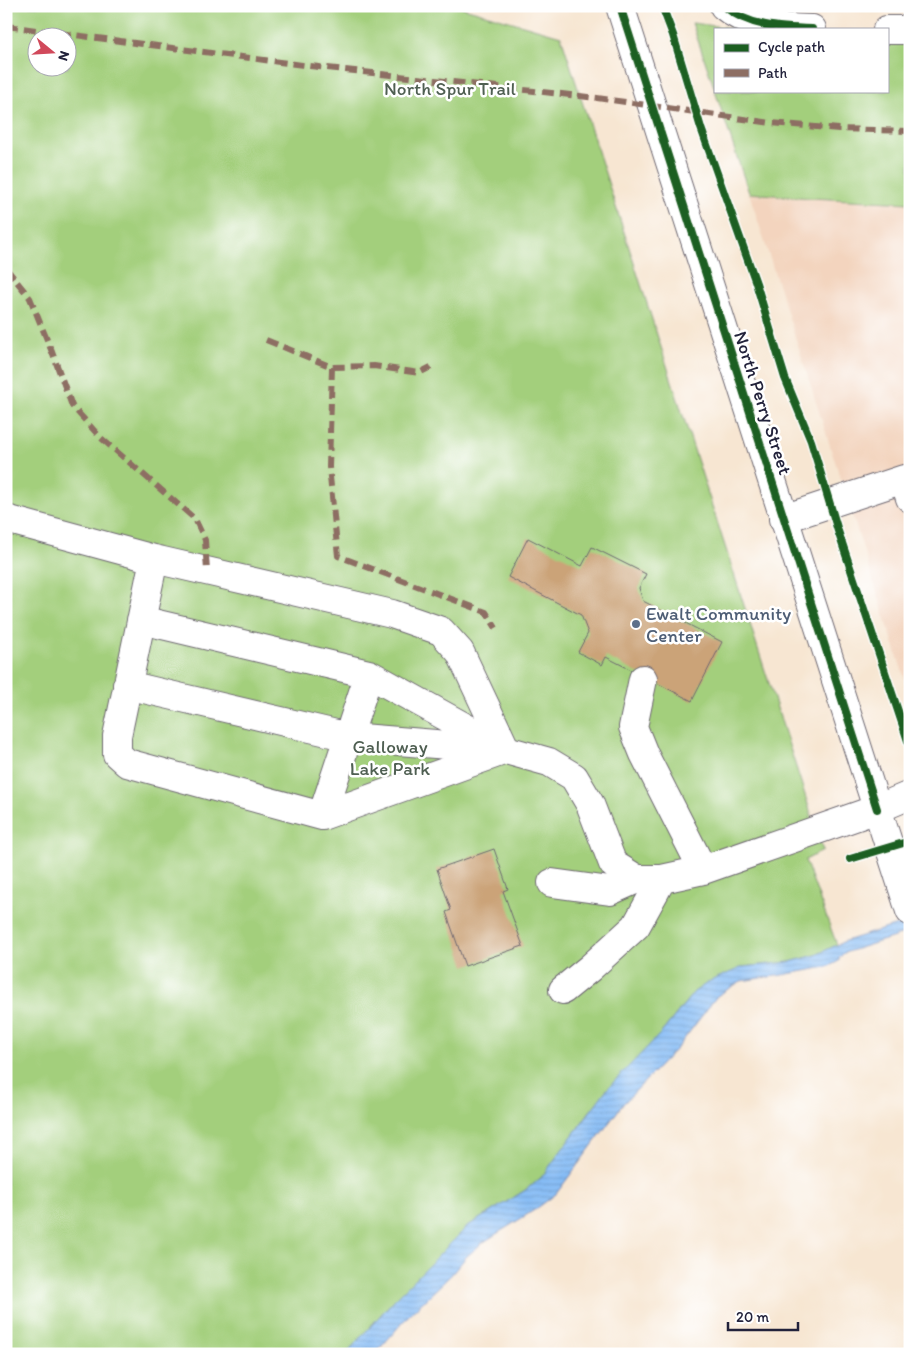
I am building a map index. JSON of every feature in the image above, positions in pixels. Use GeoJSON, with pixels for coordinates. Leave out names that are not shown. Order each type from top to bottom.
{"type":"FeatureCollection","features":[{"type":"Feature","properties":{"kind":"main road","name":"North Perry Street"},"geometry":{"type":"LineString","coordinates":[[620,6],[910,911]]}},
{"type":"Feature","properties":{"kind":"main road"},"geometry":{"type":"LineString","coordinates":[[724,6],[737,16],[751,22],[765,26],[796,28]]}},
{"type":"Feature","properties":{"kind":"main road"},"geometry":{"type":"LineString","coordinates":[[888,30],[910,30]]}},
{"type":"Feature","properties":{"kind":"main road"},"geometry":{"type":"LineString","coordinates":[[783,519],[904,479],[910,498]]}},
{"type":"Feature","properties":{"kind":"main road"},"geometry":{"type":"LineString","coordinates":[[6,519],[154,559],[392,614],[441,631],[460,652],[506,750]]}},
{"type":"Feature","properties":{"kind":"main road"},"geometry":{"type":"LineString","coordinates":[[154,559],[117,736],[117,754],[127,763],[322,816],[506,750]]}},
{"type":"Feature","properties":{"kind":"main road"},"geometry":{"type":"LineString","coordinates":[[141,620],[369,674],[506,750]]}},
{"type":"Feature","properties":{"kind":"main road"},"geometry":{"type":"LineString","coordinates":[[322,816],[369,674]]}},
{"type":"Feature","properties":{"kind":"main road"},"geometry":{"type":"LineString","coordinates":[[644,679],[633,727],[644,754],[703,870]]}},
{"type":"Feature","properties":{"kind":"main road"},"geometry":{"type":"LineString","coordinates":[[128,685],[349,737],[506,750],[549,762],[574,777],[590,804],[613,864],[649,879]]}},
{"type":"Feature","properties":{"kind":"main road"},"geometry":{"type":"LineString","coordinates":[[552,883],[610,891],[649,879],[703,870],[877,809],[910,795]]}},
{"type":"Feature","properties":{"kind":"main road"},"geometry":{"type":"LineString","coordinates":[[563,990],[636,926],[649,879]]}},
{"type":"Feature","properties":{"kind":"shaded area"},"geometry":{"type":"Polygon","coordinates":[[[749,193],[910,203],[910,695],[749,193]]]}},
{"type":"Feature","properties":{"kind":"green space","name":"Galloway Lake Park"},"geometry":{"type":"Polygon","coordinates":[[[6,6],[457,6],[561,36],[823,851],[805,860],[837,945],[816,955],[790,962],[743,967],[694,992],[662,1032],[590,1111],[541,1178],[524,1191],[468,1226],[394,1300],[346,1354],[6,1354],[6,6]]]}},
{"type":"Feature","properties":{"kind":"green space"},"geometry":{"type":"Polygon","coordinates":[[[692,23],[731,28],[714,28],[714,87],[692,23]]]}},
{"type":"Feature","properties":{"kind":"green space"},"geometry":{"type":"Polygon","coordinates":[[[888,41],[910,42],[910,203],[749,193],[715,92],[888,92],[888,41]]]}},
{"type":"Feature","properties":{"kind":"water"},"geometry":{"type":"Polygon","coordinates":[[[910,921],[910,932],[844,953],[839,958],[839,961],[827,967],[741,981],[717,996],[678,1047],[623,1104],[556,1194],[482,1243],[466,1257],[451,1275],[409,1315],[375,1354],[346,1354],[394,1300],[468,1226],[524,1191],[541,1178],[606,1090],[662,1032],[694,992],[710,981],[743,967],[790,962],[816,955],[845,941],[910,921]]]}},
{"type":"Feature","properties":{"kind":"building","name":"Ewalt Community Center"},"geometry":{"type":"Polygon","coordinates":[[[528,538],[582,566],[592,547],[646,574],[639,588],[643,601],[722,642],[692,701],[606,657],[602,665],[578,652],[588,633],[581,615],[508,577],[528,538]]]}},
{"type":"Feature","properties":{"kind":"building"},"geometry":{"type":"Polygon","coordinates":[[[494,849],[508,889],[503,891],[523,946],[465,966],[446,912],[451,910],[437,869],[494,849]]]}},
{"type":"Feature","properties":{"kind":"marked path"},"geometry":{"type":"LineString","coordinates":[[6,26],[310,66],[597,98],[772,123],[839,129],[910,131]]}},
{"type":"Feature","properties":{"kind":"marked path"},"geometry":{"type":"LineString","coordinates":[[6,268],[30,298],[72,406],[101,438],[195,519],[205,540],[207,571]]}},
{"type":"Feature","properties":{"kind":"marked path"},"geometry":{"type":"LineString","coordinates":[[266,340],[332,367],[374,366],[419,373],[431,367]]}},
{"type":"Feature","properties":{"kind":"marked path"},"geometry":{"type":"LineString","coordinates":[[332,367],[329,467],[338,556],[486,612],[496,628]]}},
{"type":"Feature","properties":{"kind":"cycle path"},"geometry":{"type":"LineString","coordinates":[[620,6],[877,809]]}},
{"type":"Feature","properties":{"kind":"cycle path"},"geometry":{"type":"LineString","coordinates":[[662,6],[673,35],[701,128],[756,283],[785,378],[811,441],[838,531],[910,747]]}},
{"type":"Feature","properties":{"kind":"cycle path"},"geometry":{"type":"LineString","coordinates":[[724,6],[733,13],[754,22],[789,28]]}},
{"type":"Feature","properties":{"kind":"cycle path"},"geometry":{"type":"LineString","coordinates":[[850,859],[910,841]]}},
{"type":"Feature","properties":{"kind":"place","name":"Ewalt Community Center"},"geometry":{"type":"Point","coordinates":[636,624]}},
{"type":"Feature","properties":{"kind":"park label","name":"North Spur Trail"},"geometry":{"type":"Point","coordinates":[450,88]}}]}
